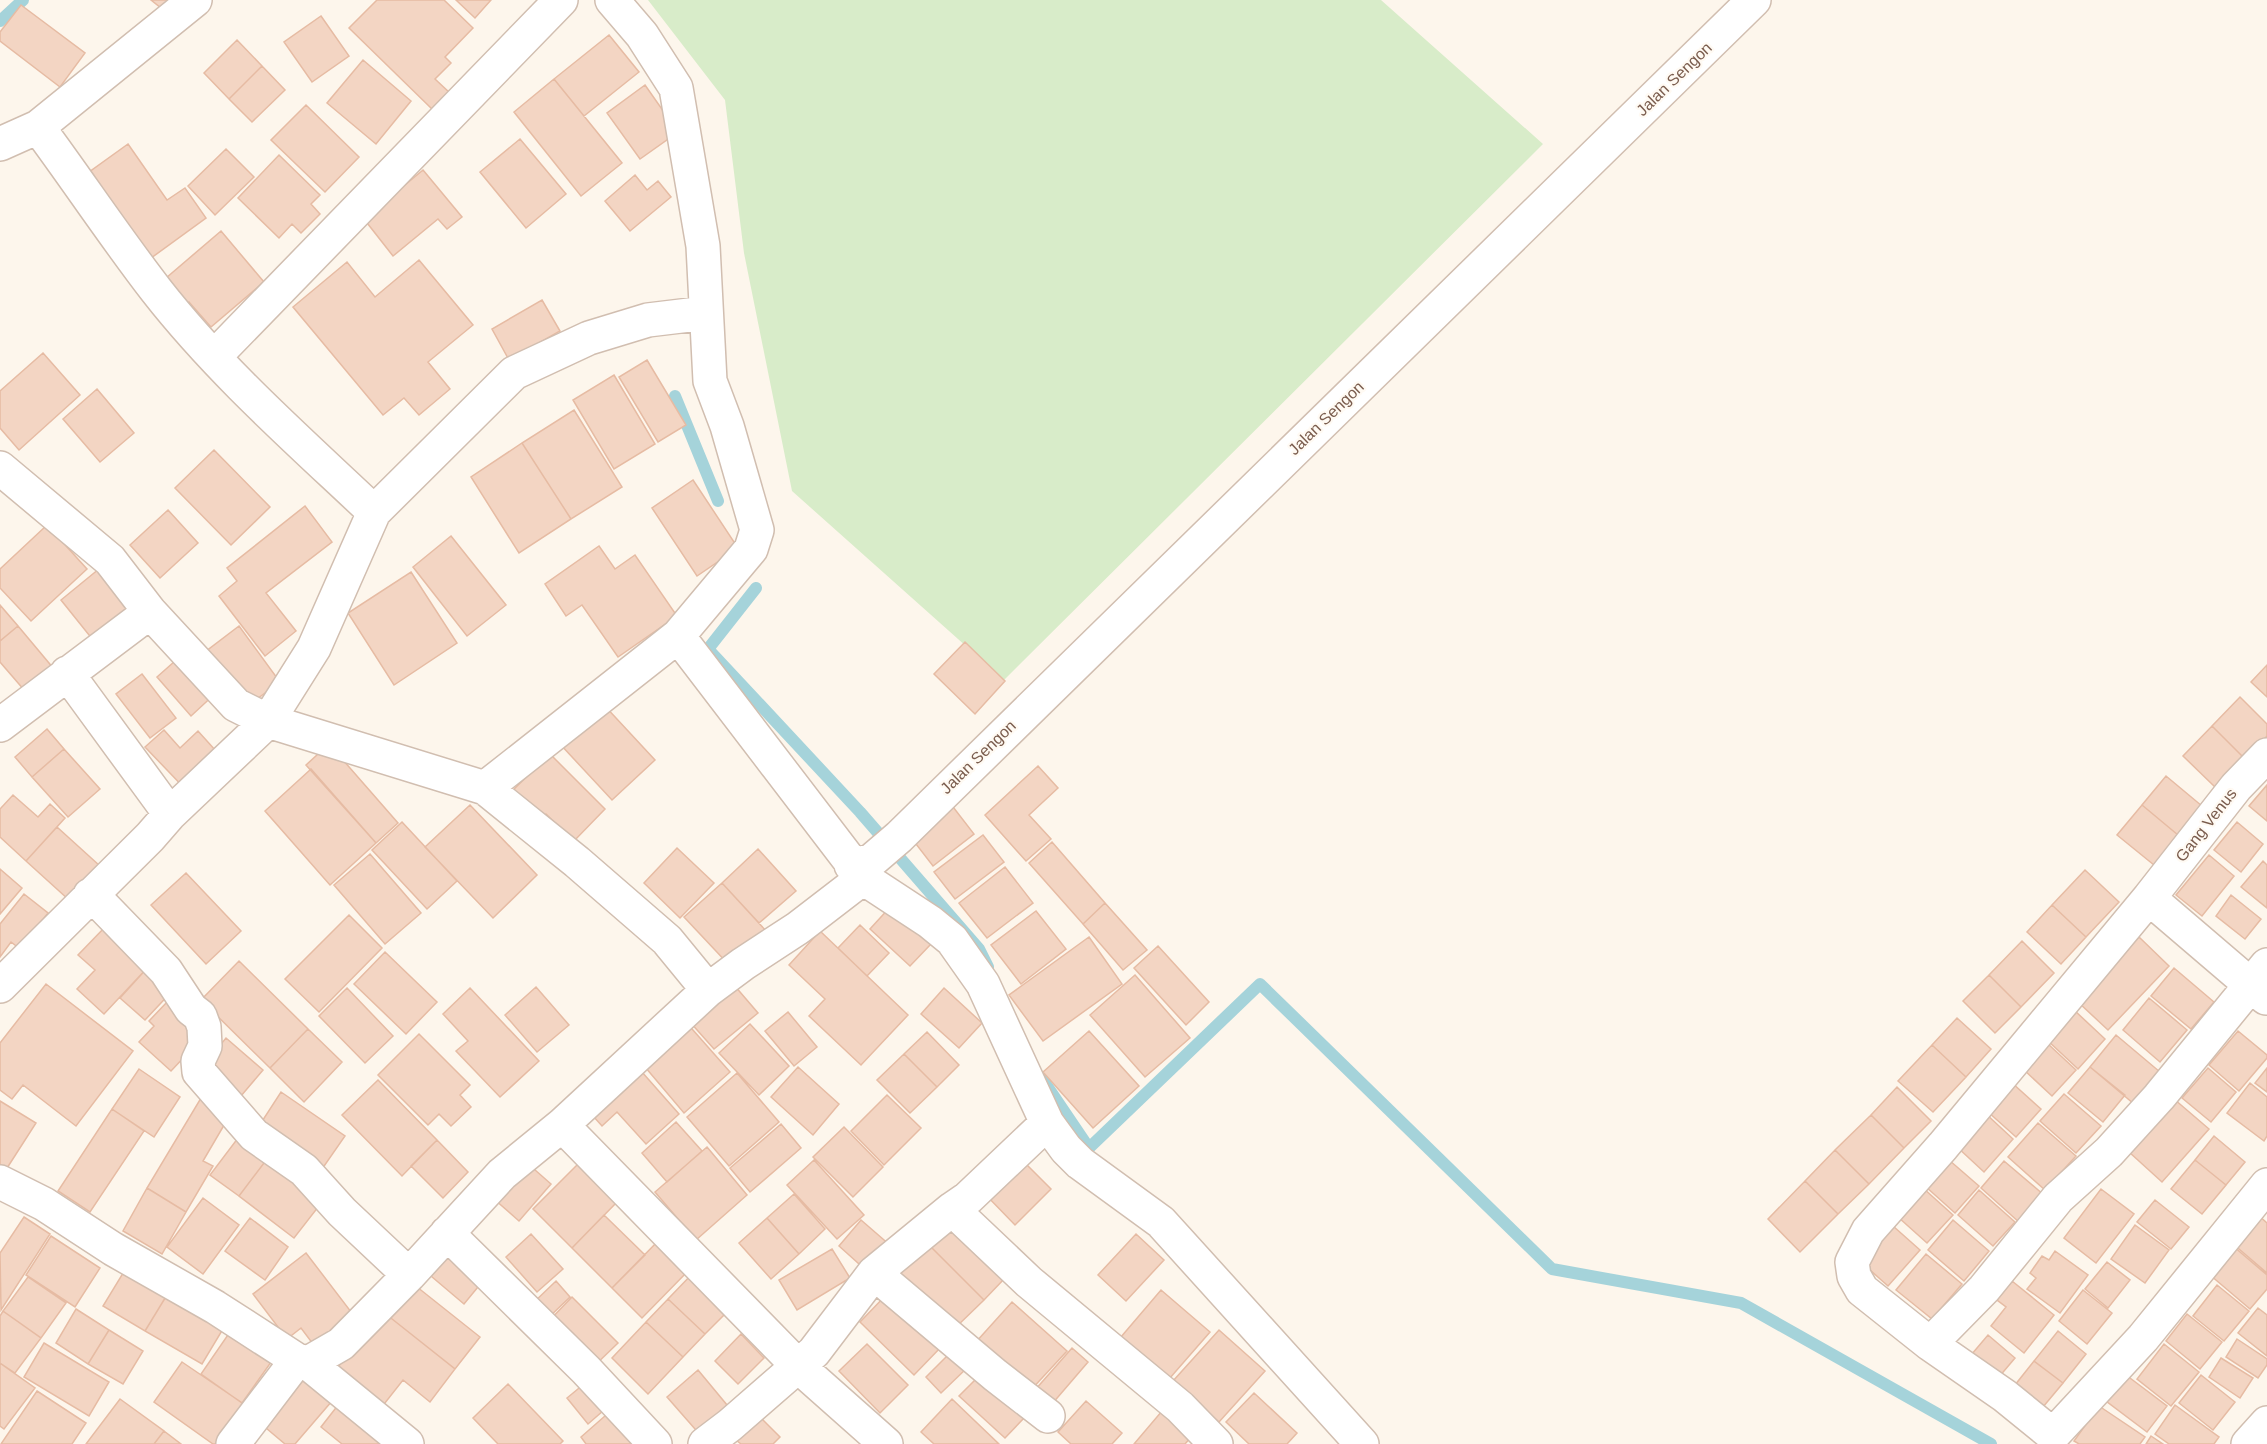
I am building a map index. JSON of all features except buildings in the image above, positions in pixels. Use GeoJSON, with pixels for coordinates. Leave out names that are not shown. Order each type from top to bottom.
{"type":"FeatureCollection","features":[{"type":"Feature","properties":{"kind":"street"},"geometry":{"type":"LineString","coordinates":[[0,144],[38,127],[195,0]]}},
{"type":"Feature","properties":{"kind":"street"},"geometry":{"type":"LineString","coordinates":[[214,357],[561,0]]}},
{"type":"Feature","properties":{"kind":"street"},"geometry":{"type":"LineString","coordinates":[[485,788],[678,636],[751,549],[757,531],[728,426],[710,381],[703,246],[675,88],[642,35],[612,0]]}},
{"type":"Feature","properties":{"kind":"street","name":"Jalan Sengon"},"geometry":{"type":"LineString","coordinates":[[303,1362],[341,1344],[409,1275],[502,1174],[562,1125],[708,990],[798,928],[899,837],[1754,0]]}},
{"type":"Feature","properties":{"kind":"street"},"geometry":{"type":"LineString","coordinates":[[38,127],[157,291],[214,357],[265,409],[374,512]]}},
{"type":"Feature","properties":{"kind":"street"},"geometry":{"type":"LineString","coordinates":[[0,986],[150,837],[170,814],[268,721],[314,648],[374,512],[514,373],[589,338],[648,320],[706,313]]}},
{"type":"Feature","properties":{"kind":"street"},"geometry":{"type":"LineString","coordinates":[[0,468],[110,560],[150,612],[236,705],[268,721],[485,788],[577,862],[667,940],[708,990]]}},
{"type":"Feature","properties":{"kind":"street"},"geometry":{"type":"LineString","coordinates":[[0,725],[150,612]]}},
{"type":"Feature","properties":{"kind":"street"},"geometry":{"type":"LineString","coordinates":[[678,636],[862,868],[952,939],[982,984],[1047,1123],[1066,1149],[1080,1163],[1161,1222],[1362,1444]]}},
{"type":"Feature","properties":{"kind":"street"},"geometry":{"type":"LineString","coordinates":[[68,674],[170,814]]}},
{"type":"Feature","properties":{"kind":"street","name":"Gang Venus"},"geometry":{"type":"LineString","coordinates":[[2058,1440],[2005,1395],[1930,1344],[1862,1290],[1854,1276],[1852,1262],[1868,1231],[1943,1146],[2149,898],[2236,787],[2267,755]]}},
{"type":"Feature","properties":{"kind":"street"},"geometry":{"type":"LineString","coordinates":[[90,895],[166,971],[191,1009],[200,1016],[204,1026],[205,1046],[198,1061],[199,1072],[254,1135],[304,1170],[342,1212],[409,1275]]}},
{"type":"Feature","properties":{"kind":"street"},"geometry":{"type":"LineString","coordinates":[[1930,1344],[1984,1289],[2058,1198],[2109,1152],[2261,984],[2149,898]]}},
{"type":"Feature","properties":{"kind":"street"},"geometry":{"type":"LineString","coordinates":[[705,1444],[814,1352],[874,1273],[968,1198],[1047,1123]]}},
{"type":"Feature","properties":{"kind":"street"},"geometry":{"type":"LineString","coordinates":[[562,1125],[798,1366],[886,1444]]}},
{"type":"Feature","properties":{"kind":"street"},"geometry":{"type":"LineString","coordinates":[[0,1182],[44,1204],[113,1249],[215,1307],[303,1362],[407,1444]]}},
{"type":"Feature","properties":{"kind":"street"},"geometry":{"type":"LineString","coordinates":[[2058,1440],[2267,1185]]}},
{"type":"Feature","properties":{"kind":"street"},"geometry":{"type":"LineString","coordinates":[[952,1209],[1029,1282],[1180,1407],[1216,1444]]}},
{"type":"Feature","properties":{"kind":"street"},"geometry":{"type":"LineString","coordinates":[[447,1233],[578,1362],[655,1444]]}},
{"type":"Feature","properties":{"kind":"street"},"geometry":{"type":"LineString","coordinates":[[874,1273],[995,1375],[1048,1416]]}},
{"type":"Feature","properties":{"kind":"street"},"geometry":{"type":"LineString","coordinates":[[232,1444],[303,1362]]}},
{"type":"Feature","properties":{"kind":"street"},"geometry":{"type":"LineString","coordinates":[[2248,1444],[2267,1423]]}},
{"type":"Feature","properties":{"kind":"green space"},"geometry":{"type":"Polygon","coordinates":[[[648,0],[1381,0],[1543,144],[1004,680],[792,491],[744,253],[725,100],[648,0]]]}},
{"type":"Feature","properties":{"kind":"waterway"},"geometry":{"type":"LineString","coordinates":[[0,21],[23,0]]}},
{"type":"Feature","properties":{"kind":"waterway"},"geometry":{"type":"LineString","coordinates":[[675,396],[718,501]]}},
{"type":"Feature","properties":{"kind":"waterway"},"geometry":{"type":"LineString","coordinates":[[756,588],[708,649],[860,812],[979,949],[988,967]]}},
{"type":"Feature","properties":{"kind":"waterway"},"geometry":{"type":"LineString","coordinates":[[1043,1080],[1089,1148],[1260,984],[1552,1269],[1741,1303],[1991,1444]]}}]}
